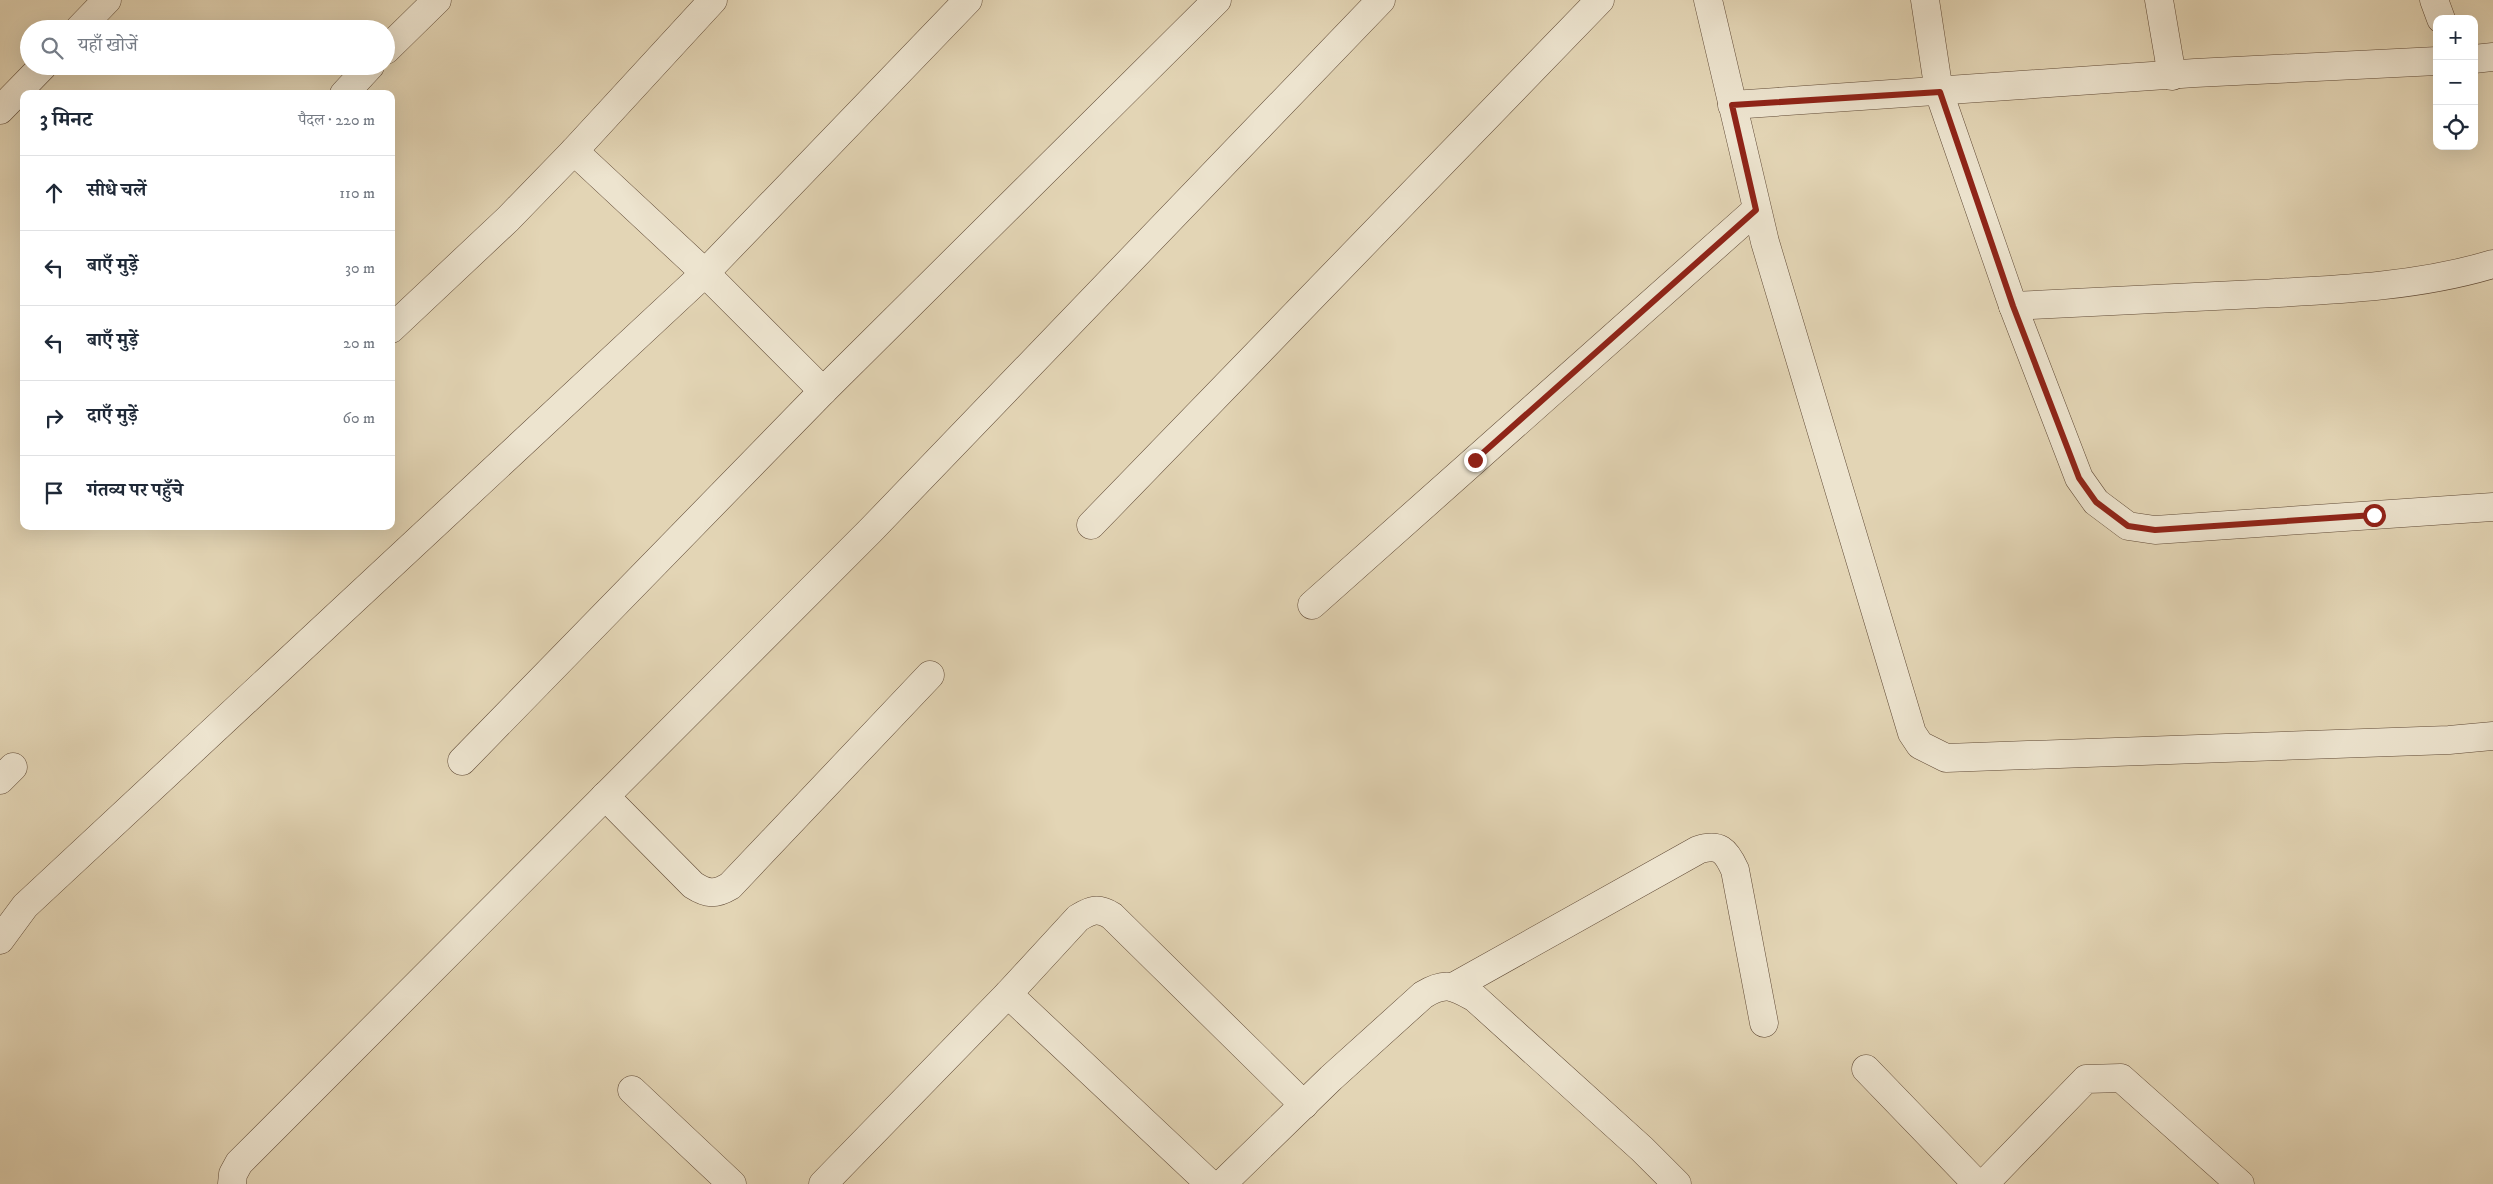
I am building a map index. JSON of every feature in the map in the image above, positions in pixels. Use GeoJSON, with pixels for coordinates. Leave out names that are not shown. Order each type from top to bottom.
{"type":"FeatureCollection","features":[{"type":"Feature","properties":{"kind":"street"},"geometry":{"type":"LineString","coordinates":[[88,20],[107,0]]}},
{"type":"Feature","properties":{"kind":"street"},"geometry":{"type":"LineString","coordinates":[[395,41],[437,0]]}},
{"type":"Feature","properties":{"kind":"street"},"geometry":{"type":"LineString","coordinates":[[395,324],[508,219],[574,151],[713,0]]}},
{"type":"Feature","properties":{"kind":"street"},"geometry":{"type":"LineString","coordinates":[[0,940],[11,923],[33,900],[705,273],[968,0]]}},
{"type":"Feature","properties":{"kind":"street"},"geometry":{"type":"LineString","coordinates":[[462,761],[823,392],[1217,0]]}},
{"type":"Feature","properties":{"kind":"street"},"geometry":{"type":"LineString","coordinates":[[232,1184],[233,1174],[239,1163],[871,530],[1381,0]]}},
{"type":"Feature","properties":{"kind":"street"},"geometry":{"type":"LineString","coordinates":[[1092,525],[1600,0]]}},
{"type":"Feature","properties":{"kind":"street"},"geometry":{"type":"LineString","coordinates":[[1708,0],[1756,210],[1912,733],[1920,745],[1946,758],[2450,740],[2493,736]]}},
{"type":"Feature","properties":{"kind":"street"},"geometry":{"type":"LineString","coordinates":[[1925,0],[1940,92],[2013,306],[2079,478],[2096,502],[2128,526],[2155,530],[2493,507]]}},
{"type":"Feature","properties":{"kind":"street"},"geometry":{"type":"LineString","coordinates":[[2159,0],[2172,76]]}},
{"type":"Feature","properties":{"kind":"street"},"geometry":{"type":"LineString","coordinates":[[2434,0],[2440,15]]}},
{"type":"Feature","properties":{"kind":"street"},"geometry":{"type":"LineString","coordinates":[[2478,59],[2493,57]]}},
{"type":"Feature","properties":{"kind":"street"},"geometry":{"type":"LineString","coordinates":[[1732,105],[2172,76],[2433,61]]}},
{"type":"Feature","properties":{"kind":"street"},"geometry":{"type":"LineString","coordinates":[[0,110],[34,75]]}},
{"type":"Feature","properties":{"kind":"street"},"geometry":{"type":"LineString","coordinates":[[348,90],[362,75]]}},
{"type":"Feature","properties":{"kind":"street"},"geometry":{"type":"LineString","coordinates":[[574,151],[705,273],[823,392]]}},
{"type":"Feature","properties":{"kind":"street"},"geometry":{"type":"LineString","coordinates":[[1312,605],[1756,210]]}},
{"type":"Feature","properties":{"kind":"street"},"geometry":{"type":"LineString","coordinates":[[2013,306],[2337,290],[2421,281],[2493,264]]}},
{"type":"Feature","properties":{"kind":"street"},"geometry":{"type":"LineString","coordinates":[[605,796],[692,885],[705,893],[718,893],[730,886],[930,675]]}},
{"type":"Feature","properties":{"kind":"street"},"geometry":{"type":"LineString","coordinates":[[1222,1184],[1423,995],[1438,986],[1455,986],[1698,850],[1709,847],[1722,850],[1730,858],[1735,870],[1764,1023]]}},
{"type":"Feature","properties":{"kind":"street"},"geometry":{"type":"LineString","coordinates":[[823,1184],[1008,994],[1078,918],[1090,910],[1103,910],[1112,916],[1304,1105]]}},
{"type":"Feature","properties":{"kind":"street"},"geometry":{"type":"LineString","coordinates":[[1455,986],[1475,998],[1642,1149],[1677,1184]]}},
{"type":"Feature","properties":{"kind":"street"},"geometry":{"type":"LineString","coordinates":[[1008,994],[1210,1184]]}},
{"type":"Feature","properties":{"kind":"street"},"geometry":{"type":"LineString","coordinates":[[1866,1068],[1976,1184]]}},
{"type":"Feature","properties":{"kind":"street"},"geometry":{"type":"LineString","coordinates":[[1984,1184],[2086,1079],[2121,1078],[2240,1184]]}},
{"type":"Feature","properties":{"kind":"street"},"geometry":{"type":"LineString","coordinates":[[632,1090],[732,1184]]}},
{"type":"Feature","properties":{"kind":"route"},"geometry":{"type":"LineString","coordinates":[[1475,460],[1756,210],[1732,105],[1940,92],[2013,306],[2079,478],[2096,502],[2128,526],[2155,530],[2374,515]]}}]}
